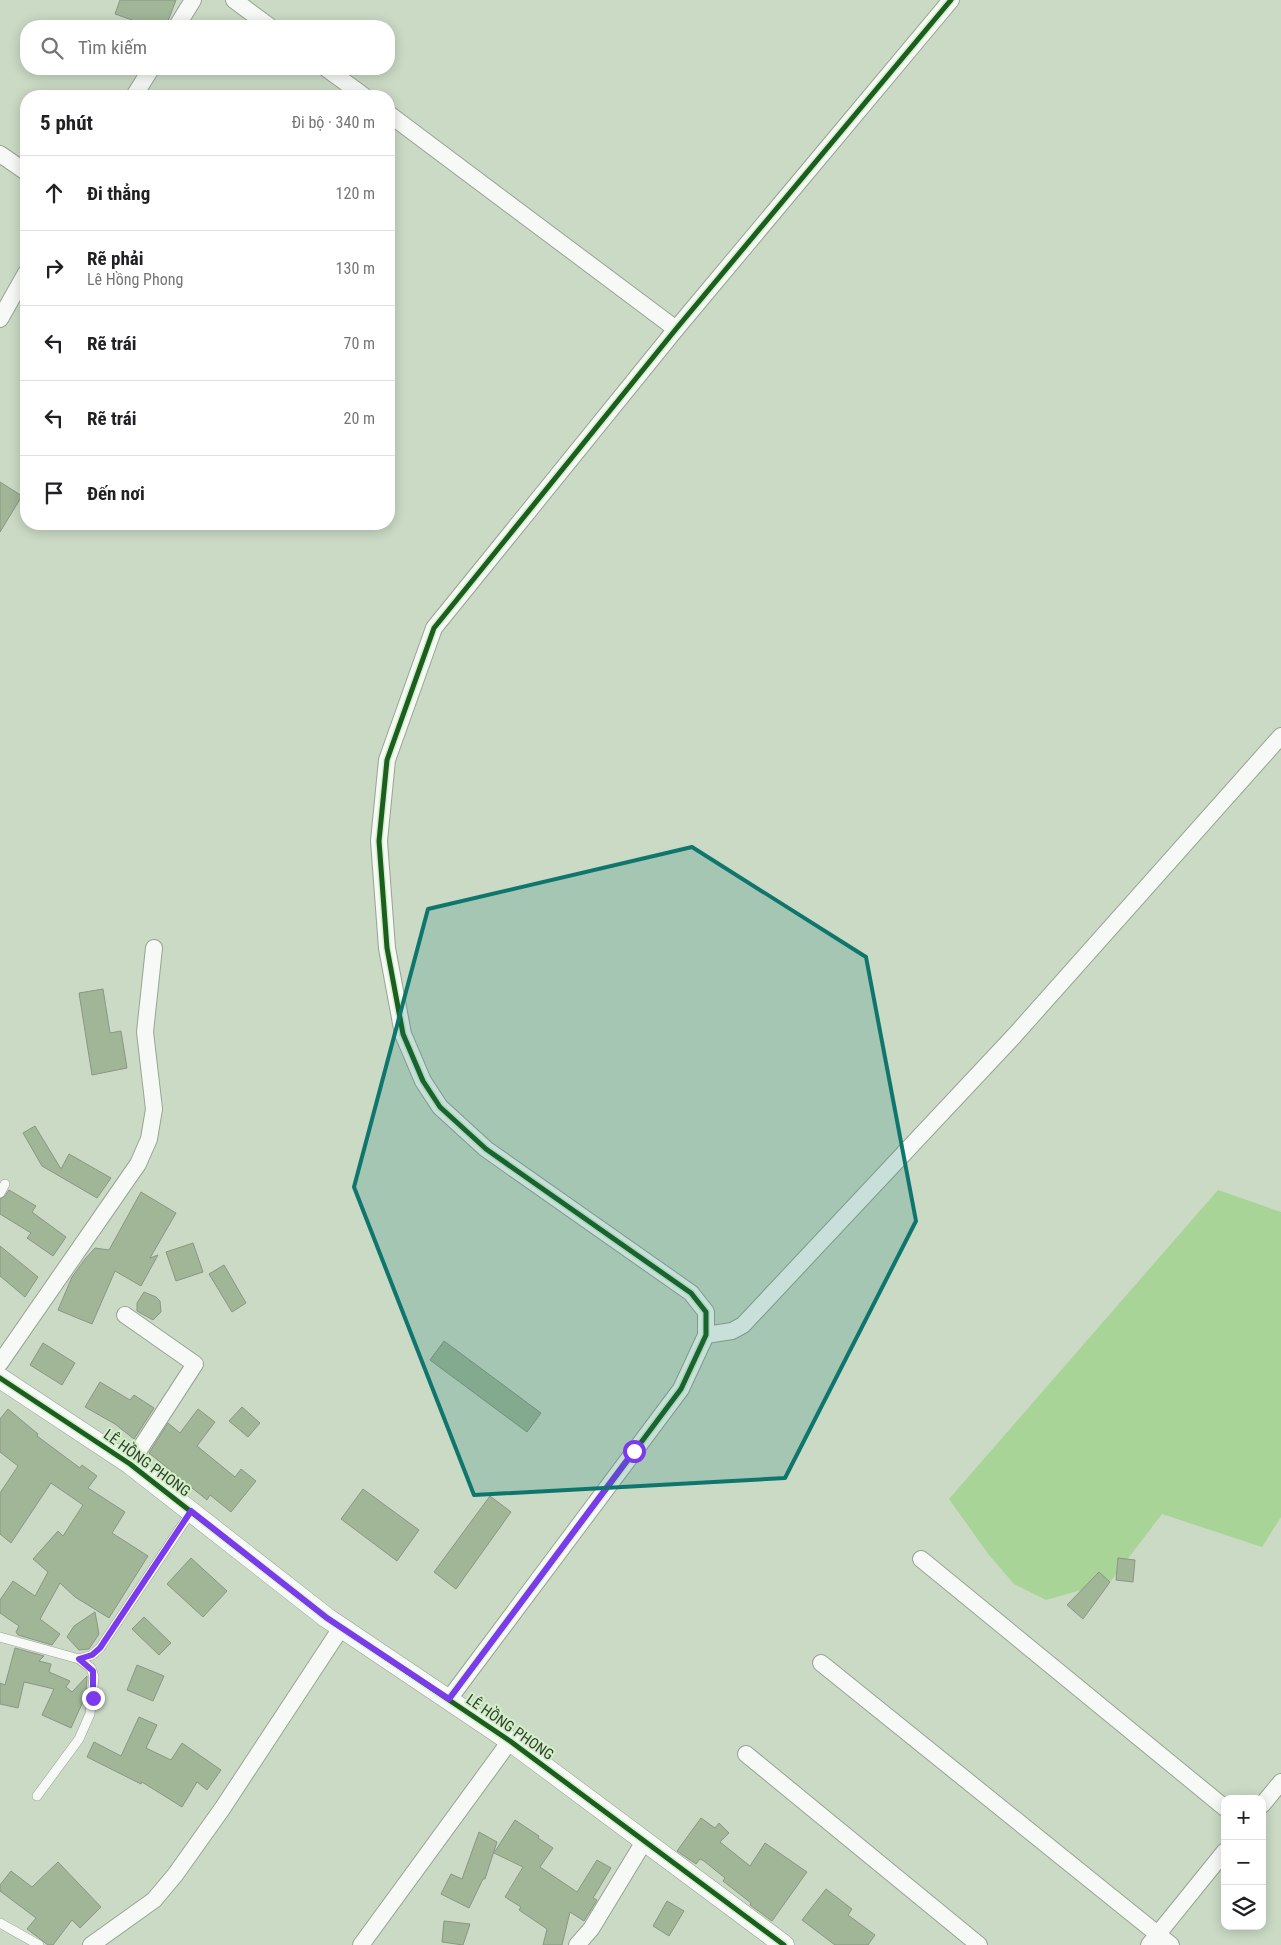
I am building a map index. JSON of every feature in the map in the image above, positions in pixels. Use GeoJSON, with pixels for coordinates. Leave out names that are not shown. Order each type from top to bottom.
{"type":"FeatureCollection","features":[{"type":"Feature","properties":{"kind":"street"},"geometry":{"type":"LineString","coordinates":[[181,20],[193,0]]}},
{"type":"Feature","properties":{"kind":"street"},"geometry":{"type":"LineString","coordinates":[[234,0],[261,20]]}},
{"type":"Feature","properties":{"kind":"street"},"geometry":{"type":"LineString","coordinates":[[449,1699],[681,1389],[706,1335],[706,1312],[691,1293],[486,1149],[440,1107],[422,1081],[403,1034],[387,948],[379,841],[387,760],[434,628],[676,328],[951,0]]}},
{"type":"Feature","properties":{"kind":"street"},"geometry":{"type":"LineString","coordinates":[[138,90],[147,75]]}},
{"type":"Feature","properties":{"kind":"street"},"geometry":{"type":"LineString","coordinates":[[335,75],[356,90]]}},
{"type":"Feature","properties":{"kind":"street"},"geometry":{"type":"LineString","coordinates":[[395,118],[676,328]]}},
{"type":"Feature","properties":{"kind":"street"},"geometry":{"type":"LineString","coordinates":[[0,154],[20,168]]}},
{"type":"Feature","properties":{"kind":"street"},"geometry":{"type":"LineString","coordinates":[[0,318],[20,283]]}},
{"type":"Feature","properties":{"kind":"street"},"geometry":{"type":"LineString","coordinates":[[706,1335],[732,1332],[743,1325],[1014,1036],[1281,736]]}},
{"type":"Feature","properties":{"kind":"street"},"geometry":{"type":"LineString","coordinates":[[0,1363],[138,1164],[149,1139],[154,1109],[145,1032],[154,948]]}},
{"type":"Feature","properties":{"kind":"street"},"geometry":{"type":"LineString","coordinates":[[125,1315],[195,1364],[130,1464]]}},
{"type":"Feature","properties":{"kind":"street","name":"LÊ HỒNG PHONG"},"geometry":{"type":"LineString","coordinates":[[0,1378],[130,1464],[341,1628],[510,1741],[645,1840],[783,1945]]}},
{"type":"Feature","properties":{"kind":"street"},"geometry":{"type":"LineString","coordinates":[[921,1559],[1221,1805]]}},
{"type":"Feature","properties":{"kind":"street"},"geometry":{"type":"LineString","coordinates":[[91,1945],[154,1900],[174,1875],[228,1801],[341,1628]]}},
{"type":"Feature","properties":{"kind":"street"},"geometry":{"type":"LineString","coordinates":[[821,1663],[1153,1940],[1171,1945]]}},
{"type":"Feature","properties":{"kind":"street"},"geometry":{"type":"LineString","coordinates":[[361,1945],[510,1741]]}},
{"type":"Feature","properties":{"kind":"street"},"geometry":{"type":"LineString","coordinates":[[746,1754],[979,1945]]}},
{"type":"Feature","properties":{"kind":"street"},"geometry":{"type":"LineString","coordinates":[[1266,1800],[1281,1782]]}},
{"type":"Feature","properties":{"kind":"street"},"geometry":{"type":"LineString","coordinates":[[577,1945],[591,1929],[645,1840]]}},
{"type":"Feature","properties":{"kind":"street"},"geometry":{"type":"LineString","coordinates":[[1153,1940],[1221,1856]]}},
{"type":"Feature","properties":{"kind":"lane"},"geometry":{"type":"LineString","coordinates":[[0,1193],[5,1184]]}},
{"type":"Feature","properties":{"kind":"lane"},"geometry":{"type":"LineString","coordinates":[[79,1659],[92,1655],[100,1648],[191,1511]]}},
{"type":"Feature","properties":{"kind":"lane"},"geometry":{"type":"LineString","coordinates":[[0,1637],[79,1659],[91,1668],[94,1677],[90,1714],[79,1738],[37,1796]]}},
{"type":"Feature","properties":{"kind":"lane"},"geometry":{"type":"LineString","coordinates":[[0,1923],[39,1945]]}},
{"type":"Feature","properties":{"kind":"highlighted area"},"geometry":{"type":"Polygon","coordinates":[[[692,847],[866,957],[916,1221],[785,1478],[474,1495],[354,1187],[428,909],[692,847]]]}},
{"type":"Feature","properties":{"kind":"green space"},"geometry":{"type":"Polygon","coordinates":[[[1218,1190],[1281,1212],[1281,1517],[1262,1547],[1162,1514],[1110,1582],[1046,1600],[1014,1584],[989,1555],[949,1499],[1218,1190]]]}},
{"type":"Feature","properties":{"kind":"building"},"geometry":{"type":"Polygon","coordinates":[[[120,0],[176,0],[168,20],[132,20],[115,14],[120,0]]]}},
{"type":"Feature","properties":{"kind":"building"},"geometry":{"type":"Polygon","coordinates":[[[0,482],[20,495],[20,499],[0,532],[0,482]]]}},
{"type":"Feature","properties":{"kind":"building"},"geometry":{"type":"Polygon","coordinates":[[[103,989],[110,1033],[121,1031],[127,1068],[92,1075],[79,993],[103,989]]]}},
{"type":"Feature","properties":{"kind":"building"},"geometry":{"type":"Polygon","coordinates":[[[35,1126],[61,1169],[69,1154],[111,1178],[97,1198],[42,1166],[23,1133],[35,1126]]]}},
{"type":"Feature","properties":{"kind":"building"},"geometry":{"type":"Polygon","coordinates":[[[9,1190],[36,1206],[32,1212],[66,1237],[53,1256],[27,1238],[31,1233],[0,1214],[0,1199],[9,1190]]]}},
{"type":"Feature","properties":{"kind":"building"},"geometry":{"type":"Polygon","coordinates":[[[141,1192],[176,1213],[150,1258],[158,1255],[141,1286],[115,1271],[92,1324],[58,1310],[72,1277],[95,1248],[109,1250],[141,1192]]]}},
{"type":"Feature","properties":{"kind":"building"},"geometry":{"type":"Polygon","coordinates":[[[193,1243],[203,1272],[176,1281],[166,1252],[193,1243]]]}},
{"type":"Feature","properties":{"kind":"building"},"geometry":{"type":"Polygon","coordinates":[[[0,1246],[38,1277],[25,1297],[0,1276],[0,1246]]]}},
{"type":"Feature","properties":{"kind":"building"},"geometry":{"type":"Polygon","coordinates":[[[224,1265],[246,1303],[232,1312],[209,1274],[224,1265]]]}},
{"type":"Feature","properties":{"kind":"building"},"geometry":{"type":"Polygon","coordinates":[[[144,1292],[156,1297],[160,1301],[161,1312],[153,1320],[137,1311],[137,1303],[144,1292]]]}},
{"type":"Feature","properties":{"kind":"building"},"geometry":{"type":"Polygon","coordinates":[[[444,1341],[541,1413],[527,1432],[430,1360],[444,1341]]]}},
{"type":"Feature","properties":{"kind":"building"},"geometry":{"type":"Polygon","coordinates":[[[43,1343],[75,1363],[62,1385],[30,1365],[43,1343]]]}},
{"type":"Feature","properties":{"kind":"building"},"geometry":{"type":"Polygon","coordinates":[[[100,1382],[130,1400],[134,1395],[154,1408],[134,1439],[115,1424],[85,1407],[100,1382]]]}},
{"type":"Feature","properties":{"kind":"building"},"geometry":{"type":"Polygon","coordinates":[[[242,1407],[260,1423],[248,1437],[229,1421],[242,1407]]]}},
{"type":"Feature","properties":{"kind":"building"},"geometry":{"type":"Polygon","coordinates":[[[8,1409],[38,1434],[37,1436],[80,1468],[82,1465],[97,1476],[88,1488],[125,1512],[112,1533],[148,1556],[109,1618],[75,1597],[60,1583],[40,1619],[60,1634],[52,1645],[18,1635],[16,1632],[19,1626],[0,1613],[0,1600],[13,1581],[35,1596],[48,1572],[33,1559],[58,1531],[63,1536],[83,1505],[51,1483],[11,1543],[0,1534],[0,1493],[18,1466],[0,1452],[0,1419],[8,1409]]]}},
{"type":"Feature","properties":{"kind":"building"},"geometry":{"type":"Polygon","coordinates":[[[198,1409],[215,1422],[197,1446],[235,1477],[241,1469],[256,1481],[231,1512],[210,1495],[207,1500],[149,1453],[168,1423],[180,1433],[198,1409]]]}},
{"type":"Feature","properties":{"kind":"building"},"geometry":{"type":"Polygon","coordinates":[[[363,1489],[419,1530],[397,1561],[341,1519],[363,1489]]]}},
{"type":"Feature","properties":{"kind":"building"},"geometry":{"type":"Polygon","coordinates":[[[490,1496],[511,1512],[456,1589],[434,1572],[490,1496]]]}},
{"type":"Feature","properties":{"kind":"building"},"geometry":{"type":"Polygon","coordinates":[[[191,1558],[227,1591],[203,1617],[167,1584],[191,1558]]]}},
{"type":"Feature","properties":{"kind":"building"},"geometry":{"type":"Polygon","coordinates":[[[1118,1558],[1135,1560],[1133,1582],[1116,1580],[1118,1558]]]}},
{"type":"Feature","properties":{"kind":"building"},"geometry":{"type":"Polygon","coordinates":[[[1099,1572],[1110,1582],[1083,1619],[1067,1605],[1099,1572]]]}},
{"type":"Feature","properties":{"kind":"building"},"geometry":{"type":"Polygon","coordinates":[[[95,1612],[99,1634],[89,1649],[79,1650],[67,1637],[74,1626],[95,1612]]]}},
{"type":"Feature","properties":{"kind":"building"},"geometry":{"type":"Polygon","coordinates":[[[144,1617],[171,1643],[159,1655],[132,1629],[144,1617]]]}},
{"type":"Feature","properties":{"kind":"building"},"geometry":{"type":"Polygon","coordinates":[[[15,1648],[44,1656],[39,1661],[51,1664],[49,1672],[70,1681],[66,1687],[72,1692],[87,1676],[86,1695],[71,1728],[42,1715],[54,1689],[24,1682],[18,1708],[0,1704],[0,1683],[5,1685],[15,1648]]]}},
{"type":"Feature","properties":{"kind":"building"},"geometry":{"type":"Polygon","coordinates":[[[137,1665],[164,1676],[153,1701],[127,1690],[137,1665]]]}},
{"type":"Feature","properties":{"kind":"building"},"geometry":{"type":"Polygon","coordinates":[[[139,1717],[157,1725],[146,1748],[171,1760],[182,1743],[221,1770],[207,1790],[197,1782],[182,1807],[142,1782],[141,1784],[87,1757],[94,1742],[121,1756],[139,1717]]]}},
{"type":"Feature","properties":{"kind":"building"},"geometry":{"type":"Polygon","coordinates":[[[701,1818],[715,1828],[719,1823],[729,1833],[720,1842],[750,1866],[765,1843],[807,1872],[772,1921],[750,1905],[751,1903],[723,1881],[725,1878],[704,1861],[700,1859],[696,1864],[677,1851],[701,1818]]]}},
{"type":"Feature","properties":{"kind":"building"},"geometry":{"type":"Polygon","coordinates":[[[515,1820],[553,1848],[540,1867],[577,1892],[597,1860],[611,1868],[593,1898],[597,1900],[584,1921],[570,1912],[562,1945],[543,1945],[547,1929],[519,1910],[521,1907],[505,1897],[523,1867],[494,1853],[515,1820]]]}},
{"type":"Feature","properties":{"kind":"building"},"geometry":{"type":"Polygon","coordinates":[[[479,1832],[497,1842],[485,1879],[483,1879],[469,1908],[441,1894],[451,1874],[462,1879],[479,1832]]]}},
{"type":"Feature","properties":{"kind":"building"},"geometry":{"type":"Polygon","coordinates":[[[58,1862],[101,1907],[80,1928],[72,1920],[53,1945],[48,1945],[27,1929],[36,1918],[0,1891],[0,1885],[11,1871],[32,1887],[58,1862]]]}},
{"type":"Feature","properties":{"kind":"building"},"geometry":{"type":"Polygon","coordinates":[[[826,1889],[852,1909],[848,1915],[875,1935],[868,1945],[835,1945],[802,1920],[826,1889]]]}},
{"type":"Feature","properties":{"kind":"building"},"geometry":{"type":"Polygon","coordinates":[[[667,1901],[684,1911],[669,1936],[653,1926],[667,1901]]]}},
{"type":"Feature","properties":{"kind":"building"},"geometry":{"type":"Polygon","coordinates":[[[444,1921],[470,1924],[463,1945],[442,1942],[444,1921]]]}},
{"type":"Feature","properties":{"kind":"cycle path"},"geometry":{"type":"LineString","coordinates":[[449,1699],[681,1389],[706,1335],[706,1312],[691,1293],[486,1149],[440,1107],[423,1081],[403,1034],[387,948],[379,841],[387,760],[434,628],[676,329],[951,0]]}},
{"type":"Feature","properties":{"kind":"cycle path"},"geometry":{"type":"LineString","coordinates":[[0,1378],[130,1464],[327,1618],[510,1741],[784,1945]]}},
{"type":"Feature","properties":{"kind":"route"},"geometry":{"type":"LineString","coordinates":[[93,1698],[93,1671],[79,1659],[92,1655],[100,1648],[191,1511],[327,1618],[449,1699],[634,1451]]}}]}
